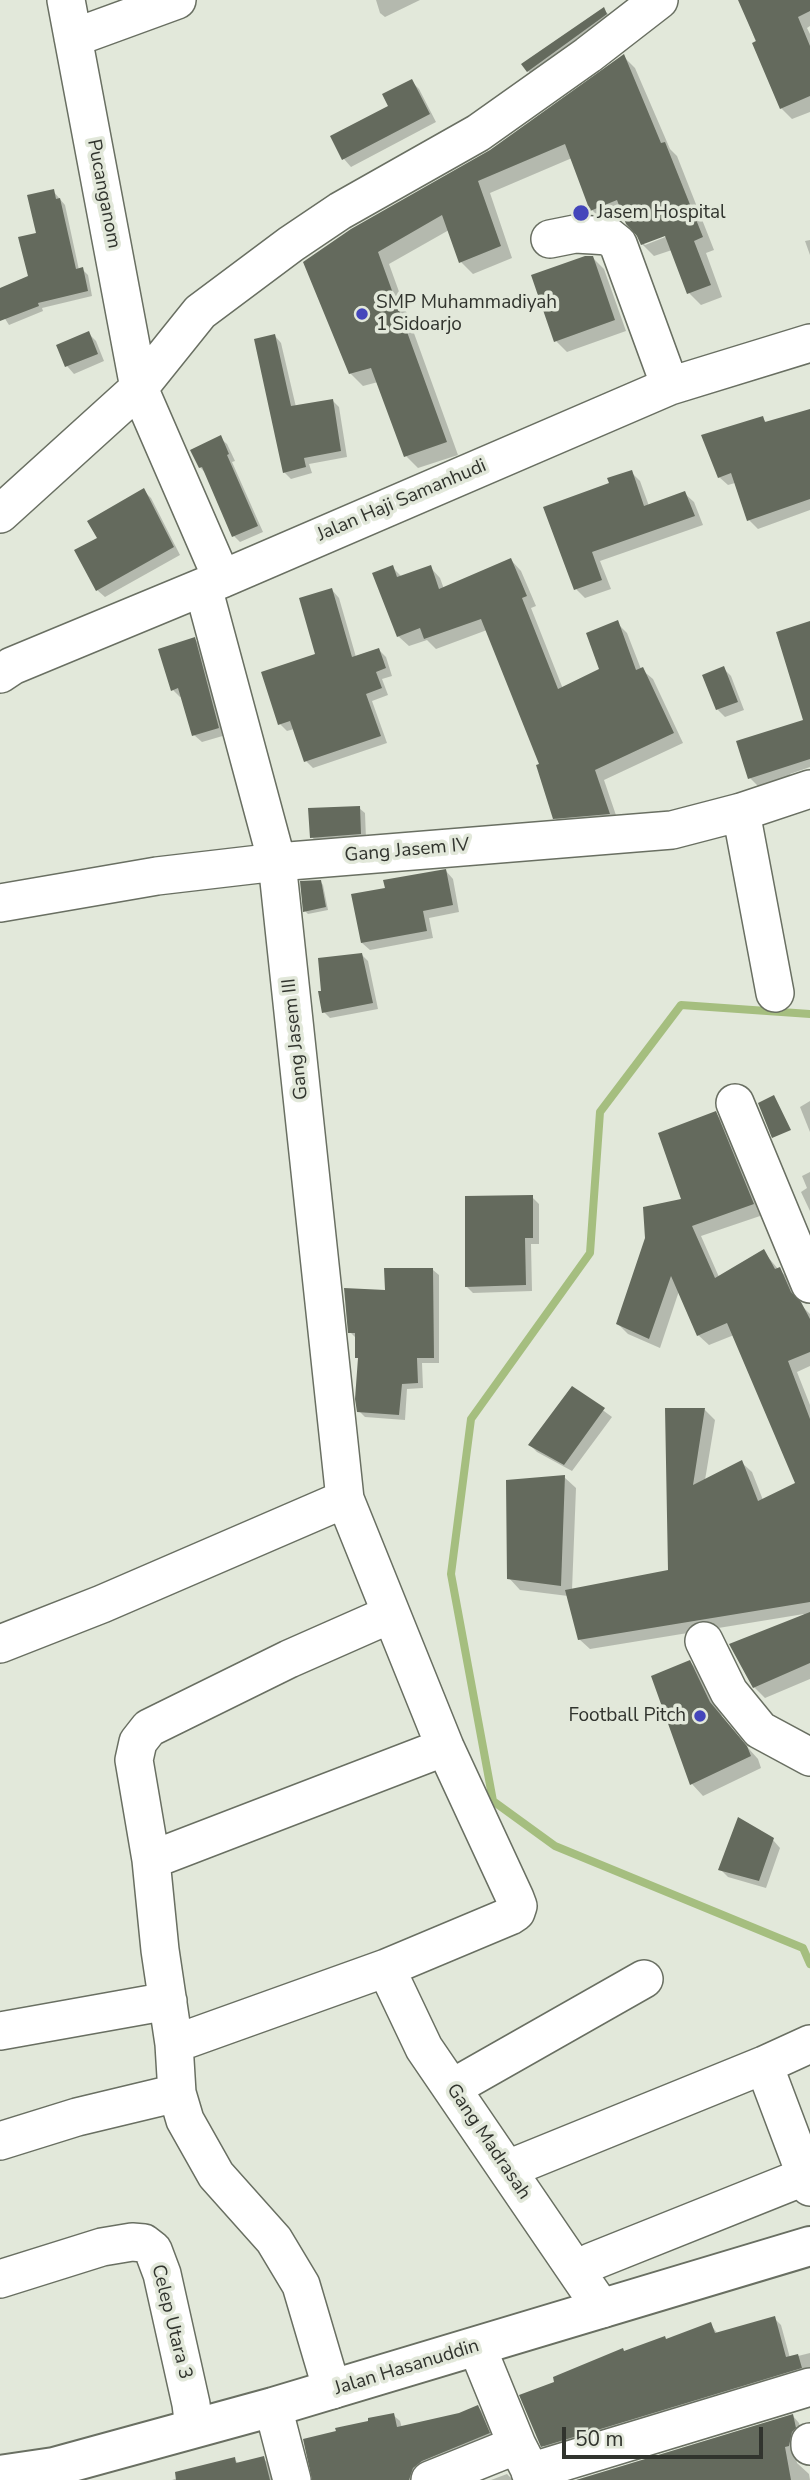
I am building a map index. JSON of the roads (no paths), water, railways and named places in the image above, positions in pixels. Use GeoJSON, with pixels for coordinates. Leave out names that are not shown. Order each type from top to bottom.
{"type":"FeatureCollection","features":[{"type":"Feature","properties":{"kind":"main road","name":"Jalan Hasanuddin"},"geometry":{"type":"LineString","coordinates":[[0,2475],[54,2467],[273,2407],[810,2246]]}},
{"type":"Feature","properties":{"kind":"street","name":"Pucanganom"},"geometry":{"type":"LineString","coordinates":[[66,0],[139,388],[212,583]]}},
{"type":"Feature","properties":{"kind":"street"},"geometry":{"type":"LineString","coordinates":[[74,38],[177,0]]}},
{"type":"Feature","properties":{"kind":"street"},"geometry":{"type":"LineString","coordinates":[[0,514],[139,388],[200,312],[270,259],[361,198],[478,133],[588,55],[659,0]]}},
{"type":"Feature","properties":{"kind":"street"},"geometry":{"type":"LineString","coordinates":[[550,239],[575,234],[608,236],[618,244],[670,387]]}},
{"type":"Feature","properties":{"kind":"street","name":"Jalan Haji Samanhudi"},"geometry":{"type":"LineString","coordinates":[[4,662],[212,583],[670,387],[810,343]]}},
{"type":"Feature","properties":{"kind":"street","name":"Gang Jasem III"},"geometry":{"type":"LineString","coordinates":[[212,583],[277,862],[345,1499],[445,1747],[517,1906],[516,1912],[510,1916],[386,1968]]}},
{"type":"Feature","properties":{"kind":"street","name":"Gang Jasem IV"},"geometry":{"type":"LineString","coordinates":[[0,903],[157,876],[277,862],[672,830],[741,812],[810,789]]}},
{"type":"Feature","properties":{"kind":"street"},"geometry":{"type":"LineString","coordinates":[[741,812],[775,993]]}},
{"type":"Feature","properties":{"kind":"street"},"geometry":{"type":"LineString","coordinates":[[735,1103],[810,1284]]}},
{"type":"Feature","properties":{"kind":"street"},"geometry":{"type":"LineString","coordinates":[[0,1644],[102,1604],[345,1499]]}},
{"type":"Feature","properties":{"kind":"street"},"geometry":{"type":"LineString","coordinates":[[332,2390],[301,2285],[274,2240],[216,2175],[185,2120],[177,2093],[174,2044],[160,1950],[151,1860],[134,1760],[138,1742],[149,1728],[391,1614]]}},
{"type":"Feature","properties":{"kind":"street"},"geometry":{"type":"LineString","coordinates":[[704,1641],[729,1692],[760,1730],[810,1757]]}},
{"type":"Feature","properties":{"kind":"street"},"geometry":{"type":"LineString","coordinates":[[151,1860],[445,1747]]}},
{"type":"Feature","properties":{"kind":"street"},"geometry":{"type":"LineString","coordinates":[[174,2044],[386,1968]]}},
{"type":"Feature","properties":{"kind":"street","name":"Gang Madrasah"},"geometry":{"type":"LineString","coordinates":[[386,1968],[424,2048],[602,2309]]}},
{"type":"Feature","properties":{"kind":"street"},"geometry":{"type":"LineString","coordinates":[[452,2088],[644,1979]]}},
{"type":"Feature","properties":{"kind":"street"},"geometry":{"type":"LineString","coordinates":[[0,2031],[168,2001]]}},
{"type":"Feature","properties":{"kind":"street"},"geometry":{"type":"LineString","coordinates":[[508,2169],[810,2044]]}},
{"type":"Feature","properties":{"kind":"street"},"geometry":{"type":"LineString","coordinates":[[577,2272],[592,2262],[808,2181],[764,2065]]}},
{"type":"Feature","properties":{"kind":"street"},"geometry":{"type":"LineString","coordinates":[[0,2141],[77,2117],[177,2093]]}},
{"type":"Feature","properties":{"kind":"street","name":"Celep Utara 3"},"geometry":{"type":"LineString","coordinates":[[0,2278],[103,2247],[132,2242],[144,2243],[153,2249],[162,2274],[194,2428]]}},
{"type":"Feature","properties":{"kind":"street"},"geometry":{"type":"LineString","coordinates":[[477,2347],[527,2466]]}},
{"type":"Feature","properties":{"kind":"street"},"geometry":{"type":"LineString","coordinates":[[430,2480],[527,2466],[810,2387]]}},
{"type":"Feature","properties":{"kind":"street"},"geometry":{"type":"LineString","coordinates":[[273,2407],[292,2480]]}},
{"type":"Feature","properties":{"kind":"waterway"},"geometry":{"type":"LineString","coordinates":[[810,1014],[681,1005],[600,1112],[590,1253],[471,1419],[451,1574],[493,1801],[555,1846],[803,1948],[810,1964]]}},
{"type":"Feature","properties":{"kind":"place","name":"Jasem Hospital"},"geometry":{"type":"Point","coordinates":[581,213]}},
{"type":"Feature","properties":{"kind":"place","name":"SMP Muhammadiyah 1 Sidoarjo"},"geometry":{"type":"Point","coordinates":[362,314]}},
{"type":"Feature","properties":{"kind":"place","name":"Football Pitch"},"geometry":{"type":"Point","coordinates":[700,1716]}}]}
